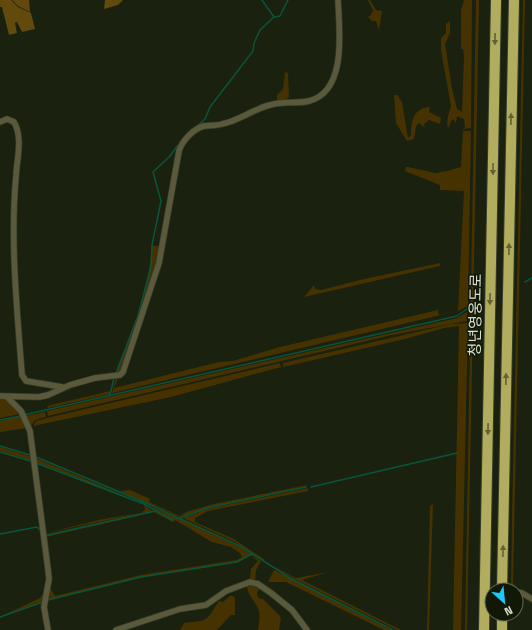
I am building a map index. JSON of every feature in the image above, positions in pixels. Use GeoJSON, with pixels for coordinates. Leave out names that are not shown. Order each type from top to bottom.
{"type":"FeatureCollection","features":[{"type":"Feature","properties":{"kind":"highway","name":"청년영웅도로"},"geometry":{"type":"LineString","coordinates":[[484,630],[496,0]]}},
{"type":"Feature","properties":{"kind":"highway"},"geometry":{"type":"LineString","coordinates":[[502,582],[514,0]]}},
{"type":"Feature","properties":{"kind":"street"},"geometry":{"type":"LineString","coordinates":[[0,396],[39,397],[55,392],[62,387],[95,378],[120,375],[125,368],[159,263],[179,151],[182,143],[198,129],[205,126],[223,124],[260,108],[279,102],[309,101],[323,93],[331,84],[336,70],[341,33],[338,0]]}},
{"type":"Feature","properties":{"kind":"street"},"geometry":{"type":"LineString","coordinates":[[0,122],[7,119],[14,122],[19,145],[13,216],[22,375],[26,381],[62,387]]}},
{"type":"Feature","properties":{"kind":"street"},"geometry":{"type":"LineString","coordinates":[[7,397],[21,411],[30,431],[48,569],[48,588],[44,607],[48,630]]}},
{"type":"Feature","properties":{"kind":"street"},"geometry":{"type":"LineString","coordinates":[[116,630],[180,609],[206,605],[226,591],[250,582],[264,588],[292,610],[307,630]]}},
{"type":"Feature","properties":{"kind":"shaded area"},"geometry":{"type":"Polygon","coordinates":[[[0,0],[11,0],[18,7],[31,13],[35,29],[22,32],[17,22],[15,23],[17,33],[9,35],[2,7],[0,7],[0,0]]]}},
{"type":"Feature","properties":{"kind":"shaded area"},"geometry":{"type":"Polygon","coordinates":[[[12,0],[29,0],[30,12],[18,6],[12,0]]]}},
{"type":"Feature","properties":{"kind":"shaded area"},"geometry":{"type":"Polygon","coordinates":[[[105,0],[123,0],[118,5],[104,9],[105,0]]]}},
{"type":"Feature","properties":{"kind":"shaded area"},"geometry":{"type":"Polygon","coordinates":[[[368,0],[370,0],[376,10],[382,11],[379,30],[376,21],[372,21],[368,17],[371,15],[373,10],[368,0]]]}},
{"type":"Feature","properties":{"kind":"shaded area"},"geometry":{"type":"Polygon","coordinates":[[[464,0],[472,0],[471,128],[463,129],[465,127],[464,119],[457,116],[456,123],[453,119],[449,127],[447,126],[451,106],[441,50],[441,38],[446,33],[446,24],[450,21],[450,33],[445,44],[452,89],[457,109],[462,112],[464,56],[463,49],[461,49],[461,10],[464,0]]]}},
{"type":"Feature","properties":{"kind":"shaded area"},"geometry":{"type":"Polygon","coordinates":[[[476,0],[479,0],[467,630],[465,630],[476,0]]]}},
{"type":"Feature","properties":{"kind":"shaded area"},"geometry":{"type":"Polygon","coordinates":[[[523,0],[525,0],[513,582],[511,582],[523,0]]]}},
{"type":"Feature","properties":{"kind":"shaded area"},"geometry":{"type":"Polygon","coordinates":[[[285,72],[288,73],[289,97],[284,101],[279,101],[277,99],[277,95],[283,89],[285,72]]]}},
{"type":"Feature","properties":{"kind":"shaded area"},"geometry":{"type":"Polygon","coordinates":[[[394,95],[397,95],[402,102],[408,138],[411,135],[414,116],[424,108],[430,107],[429,112],[441,118],[440,124],[429,120],[424,124],[425,128],[419,123],[416,126],[414,139],[407,141],[396,123],[394,95]]]}},
{"type":"Feature","properties":{"kind":"shaded area"},"geometry":{"type":"Polygon","coordinates":[[[463,131],[471,131],[468,306],[458,311],[464,191],[440,190],[440,185],[405,171],[406,167],[408,167],[435,173],[461,167],[463,131]]]}},
{"type":"Feature","properties":{"kind":"shaded area"},"geometry":{"type":"Polygon","coordinates":[[[152,245],[161,247],[158,263],[122,372],[116,373],[144,295],[152,245]]]}},
{"type":"Feature","properties":{"kind":"shaded area"},"geometry":{"type":"Polygon","coordinates":[[[440,263],[440,266],[304,297],[314,285],[315,289],[321,290],[364,279],[440,263]]]}},
{"type":"Feature","properties":{"kind":"shaded area"},"geometry":{"type":"Polygon","coordinates":[[[438,310],[439,315],[458,311],[112,393],[116,377],[119,376],[114,388],[219,362],[233,361],[280,347],[438,310]]]}},
{"type":"Feature","properties":{"kind":"shaded area"},"geometry":{"type":"Polygon","coordinates":[[[467,312],[467,321],[392,335],[48,416],[47,411],[457,318],[467,312]]]}},
{"type":"Feature","properties":{"kind":"shaded area"},"geometry":{"type":"Polygon","coordinates":[[[468,323],[461,630],[453,630],[459,326],[444,328],[405,339],[283,367],[283,363],[451,324],[468,323]]]}},
{"type":"Feature","properties":{"kind":"shaded area"},"geometry":{"type":"Polygon","coordinates":[[[280,363],[281,367],[171,397],[33,426],[36,421],[47,418],[280,363]]]}},
{"type":"Feature","properties":{"kind":"shaded area"},"geometry":{"type":"Polygon","coordinates":[[[110,391],[110,394],[48,408],[47,406],[110,391]]]}},
{"type":"Feature","properties":{"kind":"shaded area"},"geometry":{"type":"Polygon","coordinates":[[[0,398],[5,399],[20,414],[0,418],[0,398]]]}},
{"type":"Feature","properties":{"kind":"shaded area"},"geometry":{"type":"Polygon","coordinates":[[[45,412],[46,417],[35,420],[30,427],[25,416],[45,412]]]}},
{"type":"Feature","properties":{"kind":"shaded area"},"geometry":{"type":"Polygon","coordinates":[[[21,416],[27,428],[0,432],[0,421],[21,416]]]}},
{"type":"Feature","properties":{"kind":"shaded area"},"geometry":{"type":"Polygon","coordinates":[[[0,447],[32,457],[32,461],[0,451],[0,447]]]}},
{"type":"Feature","properties":{"kind":"shaded area"},"geometry":{"type":"Polygon","coordinates":[[[35,458],[173,516],[172,519],[144,504],[35,462],[35,458]]]}},
{"type":"Feature","properties":{"kind":"shaded area"},"geometry":{"type":"Polygon","coordinates":[[[307,485],[206,508],[180,517],[120,491],[130,490],[150,499],[149,502],[180,516],[186,512],[214,504],[307,485]]]}},
{"type":"Feature","properties":{"kind":"shaded area"},"geometry":{"type":"Polygon","coordinates":[[[308,488],[308,491],[208,511],[195,518],[195,522],[234,539],[265,560],[262,560],[235,542],[183,518],[207,509],[308,488]]]}},
{"type":"Feature","properties":{"kind":"shaded area"},"geometry":{"type":"Polygon","coordinates":[[[433,504],[429,630],[427,630],[430,506],[433,504]]]}},
{"type":"Feature","properties":{"kind":"shaded area"},"geometry":{"type":"Polygon","coordinates":[[[144,505],[152,511],[46,533],[103,519],[141,513],[145,510],[144,505]]]}},
{"type":"Feature","properties":{"kind":"shaded area"},"geometry":{"type":"Polygon","coordinates":[[[155,511],[172,520],[174,516],[240,547],[251,554],[237,562],[141,577],[48,600],[50,588],[55,596],[141,575],[237,560],[242,557],[240,553],[231,547],[212,542],[175,520],[173,522],[154,512],[46,537],[46,535],[155,511]]]}},
{"type":"Feature","properties":{"kind":"shaded area"},"geometry":{"type":"Polygon","coordinates":[[[250,555],[261,561],[256,570],[255,581],[206,603],[180,608],[203,603],[228,587],[250,579],[251,569],[258,561],[250,555]]]}},
{"type":"Feature","properties":{"kind":"shaded area"},"geometry":{"type":"Polygon","coordinates":[[[263,561],[296,578],[329,572],[302,580],[401,630],[397,630],[293,578],[263,561]]]}},
{"type":"Feature","properties":{"kind":"shaded area"},"geometry":{"type":"Polygon","coordinates":[[[274,570],[391,630],[384,630],[286,582],[268,582],[274,570]]]}},
{"type":"Feature","properties":{"kind":"shaded area"},"geometry":{"type":"Polygon","coordinates":[[[247,585],[260,588],[257,592],[258,598],[263,599],[281,618],[279,630],[258,630],[259,611],[248,592],[247,585]]]}},
{"type":"Feature","properties":{"kind":"shaded area"},"geometry":{"type":"Polygon","coordinates":[[[45,591],[43,601],[0,617],[40,598],[45,591]]]}},
{"type":"Feature","properties":{"kind":"shaded area"},"geometry":{"type":"Polygon","coordinates":[[[231,595],[235,598],[235,615],[231,615],[217,630],[180,630],[184,623],[206,619],[219,601],[223,602],[231,595]]]}},
{"type":"Feature","properties":{"kind":"waterway"},"geometry":{"type":"LineString","coordinates":[[196,127],[205,119],[210,107],[253,51],[254,43],[260,30],[274,17],[262,0]]}},
{"type":"Feature","properties":{"kind":"waterway"},"geometry":{"type":"LineString","coordinates":[[274,17],[280,16],[288,0]]}},
{"type":"Feature","properties":{"kind":"waterway"},"geometry":{"type":"LineString","coordinates":[[116,373],[138,316],[151,266],[152,245],[161,201],[153,172],[170,156],[177,146]]}},
{"type":"Feature","properties":{"kind":"waterway"},"geometry":{"type":"LineString","coordinates":[[525,282],[532,278]]}},
{"type":"Feature","properties":{"kind":"waterway"},"geometry":{"type":"LineString","coordinates":[[24,415],[457,316],[467,309]]}},
{"type":"Feature","properties":{"kind":"waterway"},"geometry":{"type":"LineString","coordinates":[[110,395],[114,378]]}},
{"type":"Feature","properties":{"kind":"waterway"},"geometry":{"type":"LineString","coordinates":[[0,420],[21,416]]}},
{"type":"Feature","properties":{"kind":"waterway"},"geometry":{"type":"LineString","coordinates":[[0,446],[30,455]]}},
{"type":"Feature","properties":{"kind":"waterway"},"geometry":{"type":"LineString","coordinates":[[0,452],[30,461]]}},
{"type":"Feature","properties":{"kind":"waterway"},"geometry":{"type":"LineString","coordinates":[[311,487],[457,453]]}},
{"type":"Feature","properties":{"kind":"waterway"},"geometry":{"type":"LineString","coordinates":[[36,457],[146,503],[240,546],[290,578],[393,630]]}},
{"type":"Feature","properties":{"kind":"waterway"},"geometry":{"type":"LineString","coordinates":[[36,463],[144,504],[172,520],[174,516]]}},
{"type":"Feature","properties":{"kind":"waterway"},"geometry":{"type":"LineString","coordinates":[[180,518],[207,508],[306,487]]}},
{"type":"Feature","properties":{"kind":"waterway"},"geometry":{"type":"LineString","coordinates":[[47,535],[155,511]]}},
{"type":"Feature","properties":{"kind":"waterway"},"geometry":{"type":"LineString","coordinates":[[0,534],[37,527],[40,530]]}},
{"type":"Feature","properties":{"kind":"waterway"},"geometry":{"type":"LineString","coordinates":[[48,600],[141,577],[237,562],[252,554]]}},
{"type":"Feature","properties":{"kind":"waterway"},"geometry":{"type":"LineString","coordinates":[[0,617],[43,602]]}}]}
